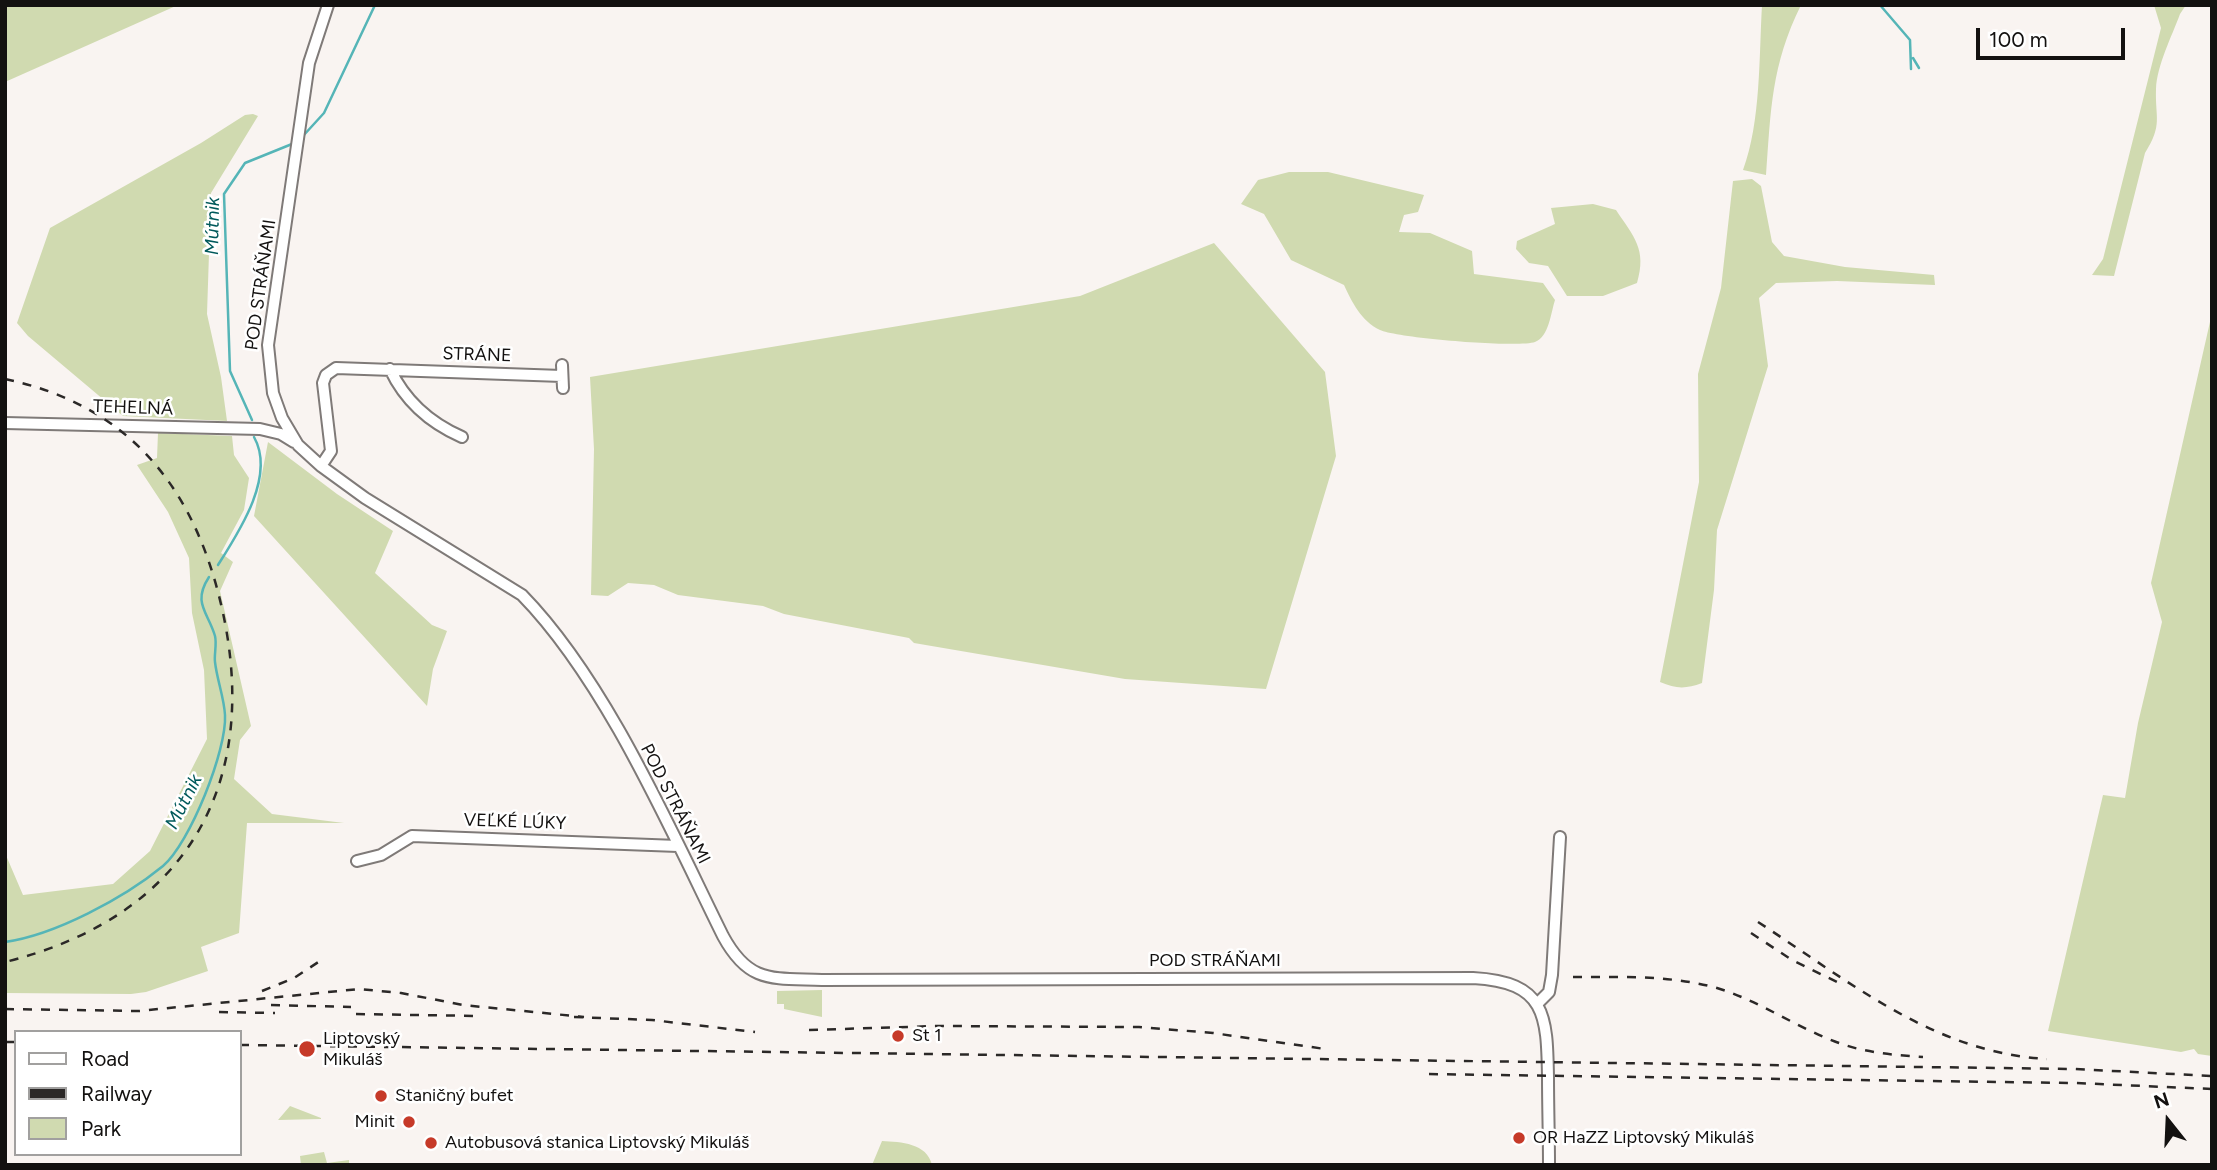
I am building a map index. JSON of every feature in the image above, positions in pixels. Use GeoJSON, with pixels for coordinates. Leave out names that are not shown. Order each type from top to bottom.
{"type":"FeatureCollection","features":[{"type":"Feature","properties":{"kind":"street","name":"POD STRÁŇAMI"},"geometry":{"type":"LineString","coordinates":[[328,5],[310,56],[268,345],[269,377],[278,409],[298,444],[321,466],[377,506],[523,594],[538,610],[604,708],[732,952],[745,968],[761,975],[875,980],[1473,978],[1513,984],[1537,1004]]}},
{"type":"Feature","properties":{"kind":"street","name":"STRÁNE"},"geometry":{"type":"LineString","coordinates":[[321,466],[331,451],[324,378],[340,367],[562,376]]}},
{"type":"Feature","properties":{"kind":"street"},"geometry":{"type":"LineString","coordinates":[[390,369],[401,389],[426,417],[462,437]]}},
{"type":"Feature","properties":{"kind":"street"},"geometry":{"type":"LineString","coordinates":[[260,429],[270,424],[278,409]]}},
{"type":"Feature","properties":{"kind":"street","name":"TEHELNÁ"},"geometry":{"type":"LineString","coordinates":[[5,423],[260,429],[281,434],[298,444]]}},
{"type":"Feature","properties":{"kind":"street","name":"VEĽKÉ LÚKY"},"geometry":{"type":"LineString","coordinates":[[356,861],[381,855],[412,836],[678,846]]}},
{"type":"Feature","properties":{"kind":"street"},"geometry":{"type":"LineString","coordinates":[[1549,1165],[1547,1029],[1537,1004],[1549,992],[1552,975],[1560,836]]}},
{"type":"Feature","properties":{"kind":"green space"},"geometry":{"type":"Polygon","coordinates":[[[5,5],[178,5],[5,82],[5,5]]]}},
{"type":"Feature","properties":{"kind":"green space"},"geometry":{"type":"Polygon","coordinates":[[[1762,5],[1801,5],[1778,68],[1771,108],[1766,175],[1743,170],[1756,110],[1762,5]]]}},
{"type":"Feature","properties":{"kind":"green space"},"geometry":{"type":"Polygon","coordinates":[[[2154,5],[2186,5],[2159,70],[2156,128],[2145,153],[2114,276],[2092,275],[2103,259],[2161,28],[2154,5]]]}},
{"type":"Feature","properties":{"kind":"green space"},"geometry":{"type":"Polygon","coordinates":[[[245,115],[258,116],[211,193],[207,314],[221,377],[227,421],[123,416],[28,336],[17,323],[50,228],[201,143],[245,115]]]}},
{"type":"Feature","properties":{"kind":"green space"},"geometry":{"type":"Polygon","coordinates":[[[1289,172],[1328,172],[1424,195],[1418,212],[1404,215],[1399,232],[1430,233],[1472,251],[1474,274],[1543,283],[1555,300],[1549,324],[1543,335],[1535,342],[1524,344],[1483,343],[1409,336],[1373,326],[1358,310],[1344,285],[1291,260],[1264,214],[1241,204],[1258,180],[1289,172]]]}},
{"type":"Feature","properties":{"kind":"green space"},"geometry":{"type":"Polygon","coordinates":[[[1752,179],[1761,186],[1772,242],[1784,256],[1845,267],[1934,275],[1935,285],[1837,281],[1776,283],[1759,298],[1768,366],[1717,530],[1714,590],[1702,683],[1676,687],[1660,682],[1699,482],[1698,374],[1721,288],[1733,181],[1752,179]]]}},
{"type":"Feature","properties":{"kind":"green space"},"geometry":{"type":"Polygon","coordinates":[[[1593,204],[1616,210],[1633,236],[1640,261],[1637,283],[1603,296],[1567,296],[1548,266],[1529,263],[1516,249],[1517,241],[1555,224],[1551,208],[1593,204]]]}},
{"type":"Feature","properties":{"kind":"green space"},"geometry":{"type":"Polygon","coordinates":[[[1214,243],[1325,372],[1336,456],[1266,689],[1125,679],[914,643],[909,638],[784,614],[763,606],[678,595],[654,585],[628,583],[608,596],[591,595],[594,449],[590,377],[1080,296],[1214,243]]]}},
{"type":"Feature","properties":{"kind":"green space"},"geometry":{"type":"Polygon","coordinates":[[[2212,313],[2212,1056],[2198,1054],[2194,1049],[2181,1052],[2048,1031],[2103,795],[2125,798],[2138,723],[2162,622],[2151,583],[2212,313]]]}},
{"type":"Feature","properties":{"kind":"green space"},"geometry":{"type":"Polygon","coordinates":[[[158,433],[232,436],[234,455],[249,478],[244,510],[221,553],[233,562],[220,591],[251,726],[240,740],[234,779],[272,814],[344,823],[247,823],[239,933],[201,947],[208,971],[146,992],[131,994],[5,993],[5,853],[23,895],[113,884],[150,851],[207,739],[204,670],[192,613],[189,558],[168,512],[137,465],[157,458],[158,433]]]}},
{"type":"Feature","properties":{"kind":"green space"},"geometry":{"type":"Polygon","coordinates":[[[268,442],[337,494],[393,531],[375,573],[432,625],[447,631],[433,669],[427,706],[254,516],[268,442]]]}},
{"type":"Feature","properties":{"kind":"green space"},"geometry":{"type":"Polygon","coordinates":[[[822,990],[822,1017],[784,1009],[784,1004],[777,1004],[777,991],[822,990]]]}},
{"type":"Feature","properties":{"kind":"green space"},"geometry":{"type":"Polygon","coordinates":[[[290,1106],[321,1118],[321,1119],[278,1120],[290,1106]]]}},
{"type":"Feature","properties":{"kind":"green space"},"geometry":{"type":"Polygon","coordinates":[[[882,1141],[905,1143],[919,1148],[925,1152],[932,1165],[872,1165],[882,1141]]]}},
{"type":"Feature","properties":{"kind":"green space"},"geometry":{"type":"Polygon","coordinates":[[[324,1152],[327,1163],[349,1160],[349,1165],[301,1165],[300,1156],[324,1152]]]}},
{"type":"Feature","properties":{"kind":"waterway","name":"Mútnik"},"geometry":{"type":"LineString","coordinates":[[303,136],[324,113],[375,5]]}},
{"type":"Feature","properties":{"kind":"waterway"},"geometry":{"type":"LineString","coordinates":[[1880,5],[1910,40],[1911,69]]}},
{"type":"Feature","properties":{"kind":"waterway"},"geometry":{"type":"LineString","coordinates":[[1913,58],[1919,68]]}},
{"type":"Feature","properties":{"kind":"waterway","name":"Mútnik"},"geometry":{"type":"LineString","coordinates":[[252,420],[230,371],[224,194],[245,163],[292,144]]}},
{"type":"Feature","properties":{"kind":"waterway","name":"Mútnik"},"geometry":{"type":"LineString","coordinates":[[218,565],[236,537],[258,486],[260,452],[254,437]]}},
{"type":"Feature","properties":{"kind":"waterway","name":"Mútnik"},"geometry":{"type":"LineString","coordinates":[[5,942],[45,932],[109,902],[163,866],[184,838],[205,795],[224,731],[225,715],[215,662],[215,636],[202,601],[204,586],[209,577]]}},
{"type":"Feature","properties":{"kind":"railway"},"geometry":{"type":"LineString","coordinates":[[5,379],[47,391],[85,407],[117,428],[146,454],[170,483],[190,517],[206,555],[219,596],[231,662],[231,723],[221,780],[199,830],[167,874],[123,911],[69,941],[5,962]]}},
{"type":"Feature","properties":{"kind":"railway"},"geometry":{"type":"LineString","coordinates":[[1758,922],[1860,990],[1930,1029],[2006,1054],[2047,1059]]}},
{"type":"Feature","properties":{"kind":"railway"},"geometry":{"type":"LineString","coordinates":[[1751,933],[1792,960],[1839,983]]}},
{"type":"Feature","properties":{"kind":"railway"},"geometry":{"type":"LineString","coordinates":[[262,991],[294,978],[323,959]]}},
{"type":"Feature","properties":{"kind":"railway"},"geometry":{"type":"LineString","coordinates":[[1573,977],[1645,978],[1717,988],[1733,993],[1823,1037],[1849,1046],[1881,1053],[1923,1057]]}},
{"type":"Feature","properties":{"kind":"railway"},"geometry":{"type":"LineString","coordinates":[[5,1009],[139,1011],[359,989],[401,993],[463,1005],[584,1017]]}},
{"type":"Feature","properties":{"kind":"railway"},"geometry":{"type":"LineString","coordinates":[[271,1005],[351,1007]]}},
{"type":"Feature","properties":{"kind":"railway"},"geometry":{"type":"LineString","coordinates":[[219,1012],[275,1013]]}},
{"type":"Feature","properties":{"kind":"railway"},"geometry":{"type":"LineString","coordinates":[[356,1014],[479,1016]]}},
{"type":"Feature","properties":{"kind":"railway"},"geometry":{"type":"LineString","coordinates":[[574,1017],[652,1020],[755,1032]]}},
{"type":"Feature","properties":{"kind":"railway"},"geometry":{"type":"LineString","coordinates":[[809,1030],[938,1026],[1139,1027],[1213,1033],[1325,1049]]}},
{"type":"Feature","properties":{"kind":"railway"},"geometry":{"type":"LineString","coordinates":[[5,1042],[14,1042]]}},
{"type":"Feature","properties":{"kind":"railway"},"geometry":{"type":"LineString","coordinates":[[242,1045],[2075,1069],[2212,1076]]}},
{"type":"Feature","properties":{"kind":"railway"},"geometry":{"type":"LineString","coordinates":[[1429,1074],[2075,1083],[2212,1089]]}},
{"type":"Feature","properties":{"kind":"place","name":"St 1"},"geometry":{"type":"Point","coordinates":[898,1036]}},
{"type":"Feature","properties":{"kind":"place","name":"Liptovský Mikuláš"},"geometry":{"type":"Point","coordinates":[307,1049]}},
{"type":"Feature","properties":{"kind":"place","name":"Staničný bufet"},"geometry":{"type":"Point","coordinates":[381,1096]}},
{"type":"Feature","properties":{"kind":"place","name":"Minit"},"geometry":{"type":"Point","coordinates":[409,1122]}},
{"type":"Feature","properties":{"kind":"place","name":"OR HaZZ Liptovský Mikuláš"},"geometry":{"type":"Point","coordinates":[1519,1138]}},
{"type":"Feature","properties":{"kind":"place","name":"Autobusová stanica Liptovský Mikuláš"},"geometry":{"type":"Point","coordinates":[431,1143]}}]}
